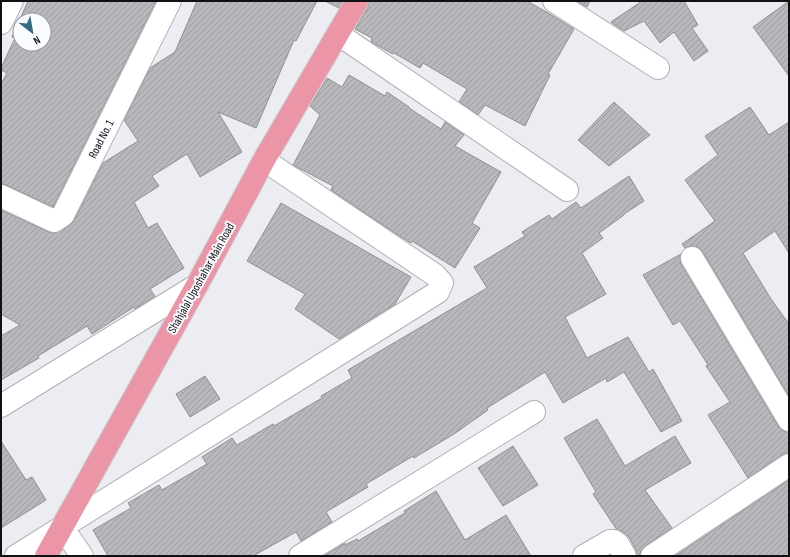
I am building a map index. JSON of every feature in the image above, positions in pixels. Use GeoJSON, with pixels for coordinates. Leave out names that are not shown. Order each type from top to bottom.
{"type":"FeatureCollection","features":[{"type":"Feature","properties":{"kind":"main road","name":"Shahjalal Uposhahar Main Road"},"geometry":{"type":"LineString","coordinates":[[46,556],[197,285],[264,160],[357,1]]}},
{"type":"Feature","properties":{"kind":"street"},"geometry":{"type":"LineString","coordinates":[[1,23],[12,1]]}},
{"type":"Feature","properties":{"kind":"street","name":"Road No. 1"},"geometry":{"type":"LineString","coordinates":[[1,196],[54,221],[62,215],[170,1]]}},
{"type":"Feature","properties":{"kind":"street"},"geometry":{"type":"LineString","coordinates":[[554,1],[658,68]]}},
{"type":"Feature","properties":{"kind":"street"},"geometry":{"type":"LineString","coordinates":[[338,34],[568,190]]}},
{"type":"Feature","properties":{"kind":"street"},"geometry":{"type":"LineString","coordinates":[[16,556],[438,292],[442,282],[435,275],[264,160]]}},
{"type":"Feature","properties":{"kind":"street"},"geometry":{"type":"LineString","coordinates":[[692,258],[789,420]]}},
{"type":"Feature","properties":{"kind":"street"},"geometry":{"type":"LineString","coordinates":[[1,406],[197,285]]}},
{"type":"Feature","properties":{"kind":"street"},"geometry":{"type":"LineString","coordinates":[[300,556],[534,412]]}},
{"type":"Feature","properties":{"kind":"street"},"geometry":{"type":"LineString","coordinates":[[652,556],[789,465]]}},
{"type":"Feature","properties":{"kind":"street"},"geometry":{"type":"LineString","coordinates":[[62,527],[82,556]]}},
{"type":"Feature","properties":{"kind":"street"},"geometry":{"type":"LineString","coordinates":[[584,556],[614,540],[625,556]]}},
{"type":"Feature","properties":{"kind":"building"},"geometry":{"type":"Polygon","coordinates":[[[28,1],[156,1],[53,207],[1,184],[1,84],[7,73],[1,70],[12,44],[12,52],[52,52],[52,12],[23,12],[28,1]]]}},
{"type":"Feature","properties":{"kind":"building"},"geometry":{"type":"Polygon","coordinates":[[[197,1],[317,1],[296,41],[294,40],[256,128],[218,112],[242,152],[200,177],[187,154],[152,176],[159,186],[134,202],[148,228],[157,223],[184,268],[150,289],[155,296],[135,309],[134,307],[92,334],[87,326],[38,356],[39,358],[1,380],[1,336],[20,325],[1,314],[1,210],[49,232],[55,233],[70,225],[74,221],[103,163],[138,141],[124,120],[150,68],[175,52],[197,1]]]}},
{"type":"Feature","properties":{"kind":"building"},"geometry":{"type":"Polygon","coordinates":[[[325,1],[343,1],[339,8],[325,1]]]}},
{"type":"Feature","properties":{"kind":"building"},"geometry":{"type":"Polygon","coordinates":[[[369,1],[527,1],[574,29],[548,74],[550,75],[525,126],[485,105],[478,115],[459,102],[467,89],[423,63],[420,68],[394,53],[393,54],[373,43],[371,41],[372,38],[355,29],[368,7],[369,1]]]}},
{"type":"Feature","properties":{"kind":"building"},"geometry":{"type":"Polygon","coordinates":[[[577,1],[590,1],[587,7],[577,1]]]}},
{"type":"Feature","properties":{"kind":"building"},"geometry":{"type":"Polygon","coordinates":[[[642,1],[684,1],[698,25],[692,28],[708,51],[694,61],[674,32],[660,43],[644,21],[624,31],[611,22],[642,1]]]}},
{"type":"Feature","properties":{"kind":"building"},"geometry":{"type":"Polygon","coordinates":[[[789,1],[789,76],[753,27],[789,1]]]}},
{"type":"Feature","properties":{"kind":"building"},"geometry":{"type":"Polygon","coordinates":[[[349,75],[385,96],[387,92],[441,129],[445,122],[464,135],[455,146],[501,172],[472,223],[480,228],[455,268],[412,241],[411,243],[398,235],[331,190],[333,186],[293,165],[320,115],[310,106],[327,78],[342,87],[349,75]]]}},
{"type":"Feature","properties":{"kind":"building"},"geometry":{"type":"Polygon","coordinates":[[[614,102],[650,135],[609,166],[578,140],[614,102]]]}},
{"type":"Feature","properties":{"kind":"building"},"geometry":{"type":"Polygon","coordinates":[[[750,107],[769,135],[789,122],[789,253],[775,231],[743,253],[771,299],[789,324],[789,396],[703,252],[698,247],[692,246],[685,248],[682,244],[715,221],[685,180],[718,155],[705,136],[750,107]]]}},
{"type":"Feature","properties":{"kind":"building"},"geometry":{"type":"Polygon","coordinates":[[[629,176],[644,201],[599,233],[603,238],[582,253],[606,294],[565,317],[587,358],[628,337],[649,372],[653,369],[682,421],[661,432],[624,372],[607,382],[606,378],[563,403],[545,372],[487,408],[488,410],[454,434],[366,484],[368,487],[326,512],[332,522],[301,541],[296,532],[253,556],[108,556],[93,530],[131,508],[128,503],[159,485],[162,490],[207,464],[202,457],[232,438],[237,445],[273,424],[274,426],[322,398],[321,396],[352,378],[348,370],[487,288],[474,267],[525,236],[522,232],[549,215],[552,219],[576,202],[581,208],[629,176]]]}},
{"type":"Feature","properties":{"kind":"building"},"geometry":{"type":"Polygon","coordinates":[[[281,203],[411,277],[395,304],[339,339],[295,309],[305,294],[247,261],[281,203]]]}},
{"type":"Feature","properties":{"kind":"building"},"geometry":{"type":"Polygon","coordinates":[[[681,254],[681,264],[778,426],[783,431],[789,432],[789,453],[782,455],[748,478],[708,415],[730,402],[706,366],[708,365],[680,321],[673,325],[643,275],[681,254]]]}},
{"type":"Feature","properties":{"kind":"building"},"geometry":{"type":"Polygon","coordinates":[[[205,376],[220,399],[190,417],[176,394],[205,376]]]}},
{"type":"Feature","properties":{"kind":"building"},"geometry":{"type":"Polygon","coordinates":[[[597,419],[625,466],[675,436],[691,463],[645,490],[672,528],[645,546],[641,550],[640,556],[637,556],[636,550],[629,537],[622,531],[617,530],[593,494],[596,492],[564,438],[597,419]]]}},
{"type":"Feature","properties":{"kind":"building"},"geometry":{"type":"Polygon","coordinates":[[[1,441],[26,480],[32,477],[46,500],[1,528],[1,441]]]}},
{"type":"Feature","properties":{"kind":"building"},"geometry":{"type":"Polygon","coordinates":[[[513,446],[538,485],[503,506],[478,468],[513,446]]]}},
{"type":"Feature","properties":{"kind":"building"},"geometry":{"type":"Polygon","coordinates":[[[789,480],[789,556],[675,556],[789,480]]]}},
{"type":"Feature","properties":{"kind":"building"},"geometry":{"type":"Polygon","coordinates":[[[436,491],[465,540],[506,515],[531,556],[324,556],[345,543],[345,545],[357,539],[358,541],[405,513],[404,511],[436,491]]]}}]}
